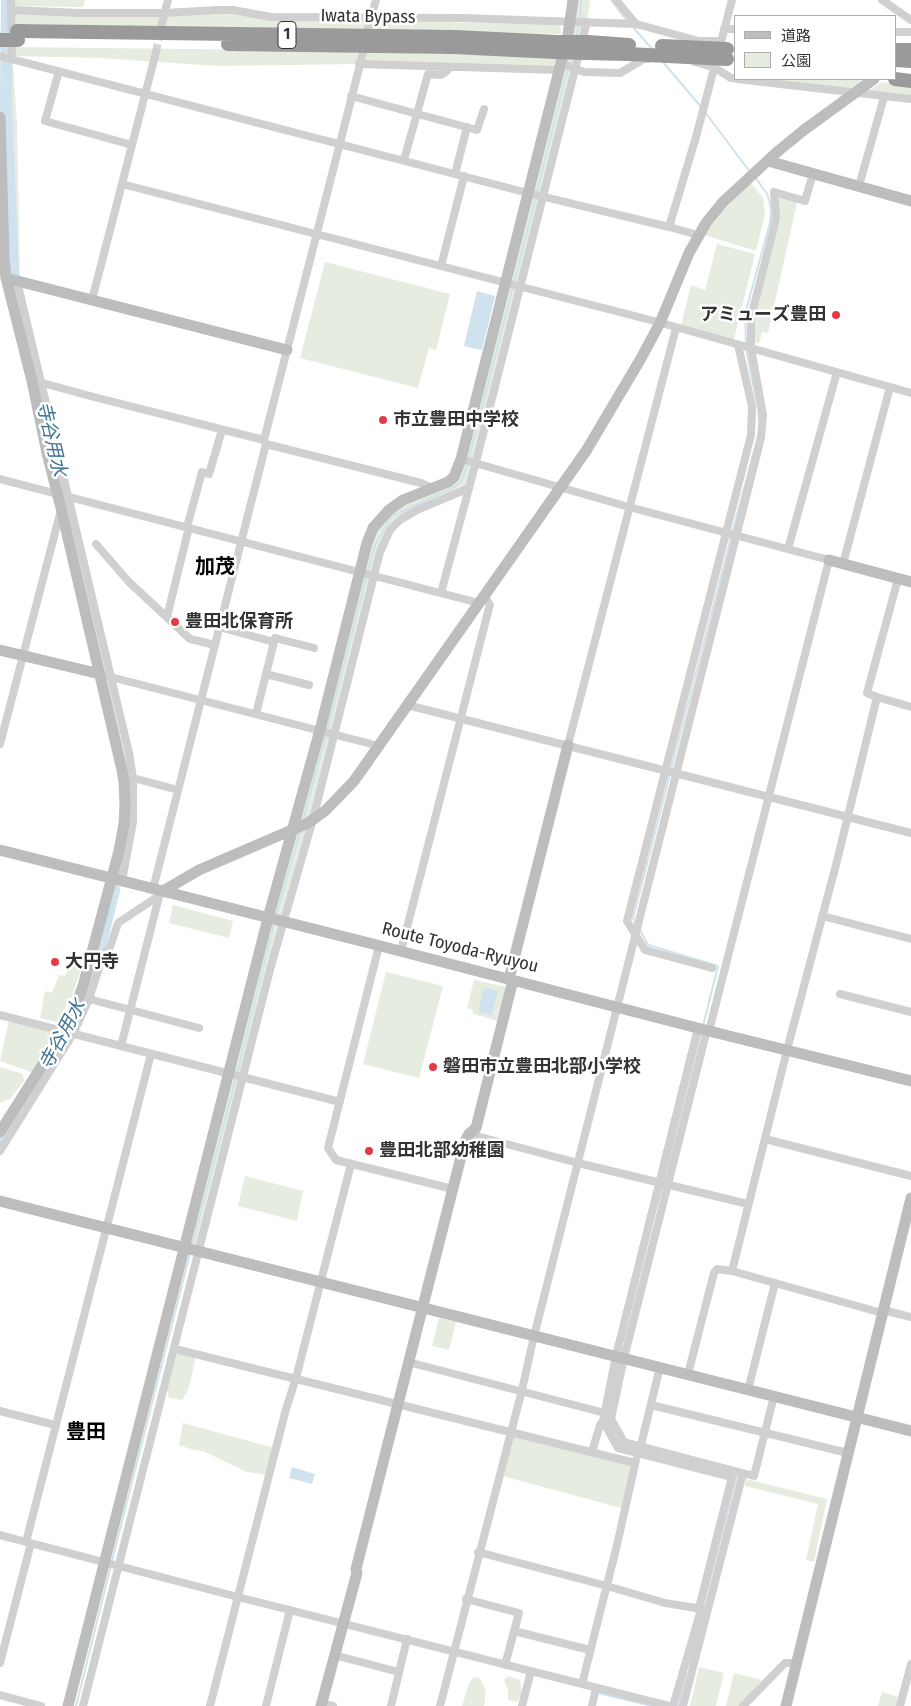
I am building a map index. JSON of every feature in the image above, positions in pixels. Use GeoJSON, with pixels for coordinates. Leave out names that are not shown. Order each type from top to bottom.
{"type":"FeatureCollection","features":[{"type":"Feature","properties":{"kind":"highway","name":"Iwata Bypass"},"geometry":{"type":"LineString","coordinates":[[0,31],[17,36]]}},
{"type":"Feature","properties":{"kind":"highway","name":"Iwata Bypass"},"geometry":{"type":"LineString","coordinates":[[0,40],[17,36],[444,47],[558,57],[587,48],[729,52]]}},
{"type":"Feature","properties":{"kind":"highway"},"geometry":{"type":"LineString","coordinates":[[896,50],[911,51]]}},
{"type":"Feature","properties":{"kind":"highway"},"geometry":{"type":"LineString","coordinates":[[896,63],[904,73]]}},
{"type":"Feature","properties":{"kind":"street"},"geometry":{"type":"LineString","coordinates":[[11,0],[6,57],[528,193],[698,235]]}},
{"type":"Feature","properties":{"kind":"street"},"geometry":{"type":"LineString","coordinates":[[161,27],[168,0]]}},
{"type":"Feature","properties":{"kind":"street"},"geometry":{"type":"LineString","coordinates":[[368,28],[376,0]]}},
{"type":"Feature","properties":{"kind":"street"},"geometry":{"type":"LineString","coordinates":[[83,1706],[243,1076],[276,920],[291,831],[320,730],[360,571],[373,528],[381,517],[403,500],[454,478],[461,459],[506,283],[558,57],[571,22],[573,0]]}},
{"type":"Feature","properties":{"kind":"street"},"geometry":{"type":"LineString","coordinates":[[616,0],[636,24]]}},
{"type":"Feature","properties":{"kind":"street"},"geometry":{"type":"LineString","coordinates":[[729,52],[724,29],[732,0]]}},
{"type":"Feature","properties":{"kind":"street"},"geometry":{"type":"LineString","coordinates":[[882,0],[911,20]]}},
{"type":"Feature","properties":{"kind":"street"},"geometry":{"type":"LineString","coordinates":[[11,10],[80,14],[233,10],[271,17],[463,18],[636,24],[699,40],[729,52]]}},
{"type":"Feature","properties":{"kind":"street"},"geometry":{"type":"LineString","coordinates":[[441,593],[587,22]]}},
{"type":"Feature","properties":{"kind":"street"},"geometry":{"type":"LineString","coordinates":[[724,29],[734,29]]}},
{"type":"Feature","properties":{"kind":"street"},"geometry":{"type":"LineString","coordinates":[[896,32],[911,32]]}},
{"type":"Feature","properties":{"kind":"street"},"geometry":{"type":"LineString","coordinates":[[896,61],[911,51]]}},
{"type":"Feature","properties":{"kind":"street"},"geometry":{"type":"LineString","coordinates":[[92,300],[156,52]]}},
{"type":"Feature","properties":{"kind":"street"},"geometry":{"type":"LineString","coordinates":[[669,227],[714,68],[729,52]]}},
{"type":"Feature","properties":{"kind":"street"},"geometry":{"type":"LineString","coordinates":[[121,1046],[159,891],[178,790],[362,53]]}},
{"type":"Feature","properties":{"kind":"street"},"geometry":{"type":"LineString","coordinates":[[359,64],[449,67],[558,57],[584,72],[620,73],[644,59],[696,62],[734,78]]}},
{"type":"Feature","properties":{"kind":"street"},"geometry":{"type":"LineString","coordinates":[[404,160],[428,74],[441,75],[449,67]]}},
{"type":"Feature","properties":{"kind":"street"},"geometry":{"type":"LineString","coordinates":[[58,71],[45,122],[132,145]]}},
{"type":"Feature","properties":{"kind":"street"},"geometry":{"type":"LineString","coordinates":[[745,80],[911,99]]}},
{"type":"Feature","properties":{"kind":"street"},"geometry":{"type":"LineString","coordinates":[[0,1151],[90,999],[103,956],[110,948],[118,923],[159,891],[199,870],[291,831],[313,819],[339,798],[354,781],[379,746],[586,452],[660,323],[698,235],[723,202],[768,161],[804,130],[873,80]]}},
{"type":"Feature","properties":{"kind":"street"},"geometry":{"type":"LineString","coordinates":[[351,96],[477,130],[484,109]]}},
{"type":"Feature","properties":{"kind":"street"},"geometry":{"type":"LineString","coordinates":[[859,186],[884,96]]}},
{"type":"Feature","properties":{"kind":"street"},"geometry":{"type":"LineString","coordinates":[[0,116],[4,259],[36,381],[47,453],[63,495],[106,676],[124,782],[124,824],[117,880]]}},
{"type":"Feature","properties":{"kind":"street"},"geometry":{"type":"LineString","coordinates":[[455,174],[467,127]]}},
{"type":"Feature","properties":{"kind":"street"},"geometry":{"type":"LineString","coordinates":[[768,161],[911,201]]}},
{"type":"Feature","properties":{"kind":"street"},"geometry":{"type":"LineString","coordinates":[[440,1706],[478,1552],[522,1390],[676,773],[738,535],[763,426],[762,402],[751,348],[751,317],[775,220],[774,192],[805,201],[813,174]]}},
{"type":"Feature","properties":{"kind":"street"},"geometry":{"type":"LineString","coordinates":[[441,266],[464,176]]}},
{"type":"Feature","properties":{"kind":"street"},"geometry":{"type":"LineString","coordinates":[[122,184],[520,286],[911,392]]}},
{"type":"Feature","properties":{"kind":"street"},"geometry":{"type":"LineString","coordinates":[[10,279],[287,350]]}},
{"type":"Feature","properties":{"kind":"street"},"geometry":{"type":"LineString","coordinates":[[325,1705],[334,1655],[357,1573],[356,1569],[408,1362],[465,1141],[476,1128],[568,745],[676,328]]}},
{"type":"Feature","properties":{"kind":"street"},"geometry":{"type":"LineString","coordinates":[[712,968],[645,950],[627,921],[751,436],[752,406],[738,345]]}},
{"type":"Feature","properties":{"kind":"street"},"geometry":{"type":"LineString","coordinates":[[788,549],[837,372]]}},
{"type":"Feature","properties":{"kind":"street"},"geometry":{"type":"LineString","coordinates":[[36,381],[435,487],[443,499]]}},
{"type":"Feature","properties":{"kind":"street"},"geometry":{"type":"LineString","coordinates":[[843,564],[890,387]]}},
{"type":"Feature","properties":{"kind":"street"},"geometry":{"type":"LineString","coordinates":[[167,617],[202,472],[209,474],[222,430]]}},
{"type":"Feature","properties":{"kind":"street"},"geometry":{"type":"LineString","coordinates":[[461,459],[629,507],[911,582]]}},
{"type":"Feature","properties":{"kind":"street"},"geometry":{"type":"LineString","coordinates":[[0,479],[441,593],[481,599],[490,605],[401,951]]}},
{"type":"Feature","properties":{"kind":"street"},"geometry":{"type":"LineString","coordinates":[[68,1706],[229,1073],[276,920],[313,819],[380,552],[390,530],[400,520],[417,510],[469,488]]}},
{"type":"Feature","properties":{"kind":"street"},"geometry":{"type":"LineString","coordinates":[[0,744],[22,655],[30,633],[44,570],[62,508],[63,495]]}},
{"type":"Feature","properties":{"kind":"street"},"geometry":{"type":"LineString","coordinates":[[0,1132],[69,1033],[117,880],[130,845],[133,822],[133,778],[129,753],[106,676],[62,508]]}},
{"type":"Feature","properties":{"kind":"street"},"geometry":{"type":"LineString","coordinates":[[96,544],[128,581],[190,639],[215,645]]}},
{"type":"Feature","properties":{"kind":"street"},"geometry":{"type":"LineString","coordinates":[[592,1452],[603,1421],[704,1030],[768,797],[829,560]]}},
{"type":"Feature","properties":{"kind":"street"},"geometry":{"type":"LineString","coordinates":[[898,579],[867,693],[911,707]]}},
{"type":"Feature","properties":{"kind":"street"},"geometry":{"type":"LineString","coordinates":[[219,627],[274,642]]}},
{"type":"Feature","properties":{"kind":"street"},"geometry":{"type":"LineString","coordinates":[[256,714],[275,638],[314,648]]}},
{"type":"Feature","properties":{"kind":"street"},"geometry":{"type":"LineString","coordinates":[[0,650],[379,746]]}},
{"type":"Feature","properties":{"kind":"street"},"geometry":{"type":"LineString","coordinates":[[266,674],[309,685]]}},
{"type":"Feature","properties":{"kind":"street"},"geometry":{"type":"LineString","coordinates":[[732,1271],[787,1050],[848,818],[877,697]]}},
{"type":"Feature","properties":{"kind":"street"},"geometry":{"type":"LineString","coordinates":[[407,705],[911,833]]}},
{"type":"Feature","properties":{"kind":"street"},"geometry":{"type":"LineString","coordinates":[[133,778],[178,790]]}},
{"type":"Feature","properties":{"kind":"street","name":"Route Toyoda-Ryuyou"},"geometry":{"type":"LineString","coordinates":[[0,850],[911,1081]]}},
{"type":"Feature","properties":{"kind":"street"},"geometry":{"type":"LineString","coordinates":[[822,916],[911,939]]}},
{"type":"Feature","properties":{"kind":"street"},"geometry":{"type":"LineString","coordinates":[[379,946],[328,1148],[336,1160],[453,1189]]}},
{"type":"Feature","properties":{"kind":"street"},"geometry":{"type":"LineString","coordinates":[[840,994],[911,1012]]}},
{"type":"Feature","properties":{"kind":"street"},"geometry":{"type":"LineString","coordinates":[[90,999],[199,1028]]}},
{"type":"Feature","properties":{"kind":"street"},"geometry":{"type":"LineString","coordinates":[[0,1016],[340,1102]]}},
{"type":"Feature","properties":{"kind":"street"},"geometry":{"type":"LineString","coordinates":[[0,1663],[55,1425],[151,1054]]}},
{"type":"Feature","properties":{"kind":"street"},"geometry":{"type":"LineString","coordinates":[[469,1134],[578,1163],[748,1204]]}},
{"type":"Feature","properties":{"kind":"street"},"geometry":{"type":"LineString","coordinates":[[765,1139],[911,1176]]}},
{"type":"Feature","properties":{"kind":"street"},"geometry":{"type":"LineString","coordinates":[[210,1706],[351,1164]]}},
{"type":"Feature","properties":{"kind":"street"},"geometry":{"type":"LineString","coordinates":[[786,1706],[911,1198]]}},
{"type":"Feature","properties":{"kind":"street"},"geometry":{"type":"LineString","coordinates":[[0,1201],[911,1431]]}},
{"type":"Feature","properties":{"kind":"street"},"geometry":{"type":"LineString","coordinates":[[688,1374],[714,1273],[717,1269],[732,1271],[882,1312],[911,1318]]}},
{"type":"Feature","properties":{"kind":"street"},"geometry":{"type":"LineString","coordinates":[[748,1390],[776,1283]]}},
{"type":"Feature","properties":{"kind":"street"},"geometry":{"type":"LineString","coordinates":[[175,1349],[636,1463]]}},
{"type":"Feature","properties":{"kind":"street"},"geometry":{"type":"LineString","coordinates":[[620,1357],[611,1419],[624,1442],[639,1450],[732,1478],[683,1706]]}},
{"type":"Feature","properties":{"kind":"street"},"geometry":{"type":"LineString","coordinates":[[408,1362],[605,1413]]}},
{"type":"Feature","properties":{"kind":"street"},"geometry":{"type":"LineString","coordinates":[[582,1684],[660,1367]]}},
{"type":"Feature","properties":{"kind":"street"},"geometry":{"type":"LineString","coordinates":[[603,1421],[618,1448],[639,1450],[754,1476],[774,1396]]}},
{"type":"Feature","properties":{"kind":"street"},"geometry":{"type":"LineString","coordinates":[[651,1405],[848,1453]]}},
{"type":"Feature","properties":{"kind":"street"},"geometry":{"type":"LineString","coordinates":[[0,1411],[55,1425]]}},
{"type":"Feature","properties":{"kind":"street"},"geometry":{"type":"LineString","coordinates":[[673,1706],[743,1473]]}},
{"type":"Feature","properties":{"kind":"street"},"geometry":{"type":"LineString","coordinates":[[0,1535],[669,1706]]}},
{"type":"Feature","properties":{"kind":"street"},"geometry":{"type":"LineString","coordinates":[[478,1552],[665,1603],[703,1609]]}},
{"type":"Feature","properties":{"kind":"street"},"geometry":{"type":"LineString","coordinates":[[466,1599],[519,1613],[505,1665]]}},
{"type":"Feature","properties":{"kind":"street"},"geometry":{"type":"LineString","coordinates":[[266,1706],[290,1610]]}},
{"type":"Feature","properties":{"kind":"street"},"geometry":{"type":"LineString","coordinates":[[514,1631],[590,1650]]}},
{"type":"Feature","properties":{"kind":"street"},"geometry":{"type":"LineString","coordinates":[[390,1706],[407,1639]]}},
{"type":"Feature","properties":{"kind":"street"},"geometry":{"type":"LineString","coordinates":[[334,1655],[399,1672]]}},
{"type":"Feature","properties":{"kind":"street"},"geometry":{"type":"LineString","coordinates":[[743,1706],[785,1663],[797,1663]]}},
{"type":"Feature","properties":{"kind":"street"},"geometry":{"type":"LineString","coordinates":[[900,1706],[911,1664]]}},
{"type":"Feature","properties":{"kind":"street"},"geometry":{"type":"LineString","coordinates":[[522,1706],[531,1671]]}},
{"type":"Feature","properties":{"kind":"street"},"geometry":{"type":"LineString","coordinates":[[592,1706],[596,1688]]}},
{"type":"Feature","properties":{"kind":"street"},"geometry":{"type":"LineString","coordinates":[[0,1695],[41,1706]]}},
{"type":"Feature","properties":{"kind":"green space"},"geometry":{"type":"Polygon","coordinates":[[[11,0],[85,0],[83,7],[11,6],[11,0]]]}},
{"type":"Feature","properties":{"kind":"green space"},"geometry":{"type":"Polygon","coordinates":[[[577,0],[590,0],[587,22],[580,37],[572,36],[577,0]]]}},
{"type":"Feature","properties":{"kind":"green space"},"geometry":{"type":"Polygon","coordinates":[[[11,10],[217,10],[281,20],[560,24],[561,34],[11,24],[11,10]]]}},
{"type":"Feature","properties":{"kind":"green space"},"geometry":{"type":"Polygon","coordinates":[[[11,47],[274,50],[578,57],[469,488],[411,514],[390,530],[380,552],[199,1250],[185,1247],[365,550],[381,517],[454,477],[555,70],[359,64],[217,66],[101,58],[12,56],[11,47]]]}},
{"type":"Feature","properties":{"kind":"green space"},"geometry":{"type":"Polygon","coordinates":[[[13,66],[17,123],[20,282],[131,768],[122,881],[101,956],[77,1024],[0,1150],[0,1132],[76,1004],[124,808],[121,764],[6,278],[0,68],[13,66]]]}},
{"type":"Feature","properties":{"kind":"green space"},"geometry":{"type":"Polygon","coordinates":[[[745,80],[867,81],[855,93],[745,80]]]}},
{"type":"Feature","properties":{"kind":"green space"},"geometry":{"type":"Polygon","coordinates":[[[882,82],[911,86],[911,99],[869,91],[882,82]]]}},
{"type":"Feature","properties":{"kind":"green space"},"geometry":{"type":"Polygon","coordinates":[[[750,182],[763,198],[765,214],[756,251],[704,235],[729,204],[750,182]]]}},
{"type":"Feature","properties":{"kind":"green space"},"geometry":{"type":"Polygon","coordinates":[[[777,193],[797,203],[768,333],[762,332],[759,344],[751,340],[752,315],[777,193]]]}},
{"type":"Feature","properties":{"kind":"green space"},"geometry":{"type":"Polygon","coordinates":[[[717,244],[755,254],[733,343],[680,329],[691,285],[705,290],[717,244]]]}},
{"type":"Feature","properties":{"kind":"green space"},"geometry":{"type":"Polygon","coordinates":[[[325,262],[450,294],[436,350],[429,348],[418,388],[300,358],[325,262]]]}},
{"type":"Feature","properties":{"kind":"green space"},"geometry":{"type":"Polygon","coordinates":[[[173,905],[233,921],[229,938],[169,923],[173,905]]]}},
{"type":"Feature","properties":{"kind":"green space"},"geometry":{"type":"Polygon","coordinates":[[[71,961],[83,963],[72,996],[57,1022],[40,1018],[45,991],[52,993],[59,975],[65,976],[71,961]]]}},
{"type":"Feature","properties":{"kind":"green space"},"geometry":{"type":"Polygon","coordinates":[[[386,972],[443,986],[419,1078],[363,1064],[386,972]]]}},
{"type":"Feature","properties":{"kind":"green space"},"geometry":{"type":"Polygon","coordinates":[[[474,980],[506,987],[498,1021],[473,1014],[473,1010],[467,1008],[474,980]]]}},
{"type":"Feature","properties":{"kind":"green space"},"geometry":{"type":"Polygon","coordinates":[[[9,1020],[60,1033],[34,1073],[0,1061],[9,1020]]]}},
{"type":"Feature","properties":{"kind":"green space"},"geometry":{"type":"Polygon","coordinates":[[[0,1067],[23,1074],[24,1081],[10,1099],[0,1103],[0,1067]]]}},
{"type":"Feature","properties":{"kind":"green space"},"geometry":{"type":"Polygon","coordinates":[[[245,1176],[303,1191],[297,1221],[238,1206],[245,1176]]]}},
{"type":"Feature","properties":{"kind":"green space"},"geometry":{"type":"Polygon","coordinates":[[[439,1318],[456,1322],[449,1350],[432,1346],[439,1318]]]}},
{"type":"Feature","properties":{"kind":"green space"},"geometry":{"type":"Polygon","coordinates":[[[181,1350],[196,1356],[189,1388],[182,1400],[169,1398],[166,1384],[174,1353],[181,1350]]]}},
{"type":"Feature","properties":{"kind":"green space"},"geometry":{"type":"Polygon","coordinates":[[[183,1423],[274,1448],[266,1475],[247,1472],[203,1451],[179,1445],[183,1423]]]}},
{"type":"Feature","properties":{"kind":"green space"},"geometry":{"type":"Polygon","coordinates":[[[510,1434],[635,1463],[625,1509],[499,1475],[510,1434]]]}},
{"type":"Feature","properties":{"kind":"green space"},"geometry":{"type":"Polygon","coordinates":[[[746,1479],[827,1499],[814,1562],[806,1560],[818,1504],[745,1486],[746,1479]]]}},
{"type":"Feature","properties":{"kind":"green space"},"geometry":{"type":"Polygon","coordinates":[[[699,1667],[724,1673],[716,1706],[690,1706],[699,1667]]]}},
{"type":"Feature","properties":{"kind":"green space"},"geometry":{"type":"Polygon","coordinates":[[[734,1673],[762,1680],[740,1706],[726,1706],[734,1673]]]}},
{"type":"Feature","properties":{"kind":"green space"},"geometry":{"type":"Polygon","coordinates":[[[508,1676],[520,1680],[522,1695],[517,1702],[508,1700],[508,1690],[504,1680],[508,1676]]]}},
{"type":"Feature","properties":{"kind":"green space"},"geometry":{"type":"Polygon","coordinates":[[[474,1677],[480,1678],[486,1692],[484,1706],[462,1706],[469,1683],[474,1677]]]}},
{"type":"Feature","properties":{"kind":"green space"},"geometry":{"type":"Polygon","coordinates":[[[882,1692],[899,1697],[896,1706],[878,1706],[882,1692]]]}},
{"type":"Feature","properties":{"kind":"water"},"geometry":{"type":"Polygon","coordinates":[[[477,291],[495,296],[482,350],[464,346],[477,291]]]}},
{"type":"Feature","properties":{"kind":"water"},"geometry":{"type":"Polygon","coordinates":[[[484,988],[498,991],[492,1015],[478,1012],[484,988]]]}},
{"type":"Feature","properties":{"kind":"water"},"geometry":{"type":"Polygon","coordinates":[[[292,1467],[315,1474],[312,1484],[289,1478],[292,1467]]]}},
{"type":"Feature","properties":{"kind":"waterway","name":"寺谷用水"},"geometry":{"type":"LineString","coordinates":[[7,0],[6,101],[15,289]]}},
{"type":"Feature","properties":{"kind":"waterway"},"geometry":{"type":"LineString","coordinates":[[580,20],[581,0]]}},
{"type":"Feature","properties":{"kind":"waterway"},"geometry":{"type":"LineString","coordinates":[[611,0],[627,21]]}},
{"type":"Feature","properties":{"kind":"waterway"},"geometry":{"type":"LineString","coordinates":[[576,37],[579,24]]}},
{"type":"Feature","properties":{"kind":"waterway"},"geometry":{"type":"LineString","coordinates":[[632,26],[652,49]]}},
{"type":"Feature","properties":{"kind":"waterway"},"geometry":{"type":"LineString","coordinates":[[663,62],[702,108]]}},
{"type":"Feature","properties":{"kind":"waterway"},"geometry":{"type":"LineString","coordinates":[[537,192],[568,68]]}},
{"type":"Feature","properties":{"kind":"waterway"},"geometry":{"type":"LineString","coordinates":[[705,112],[750,172]]}},
{"type":"Feature","properties":{"kind":"waterway"},"geometry":{"type":"LineString","coordinates":[[746,345],[745,314],[770,223],[771,211],[767,194],[755,177]]}},
{"type":"Feature","properties":{"kind":"waterway"},"geometry":{"type":"LineString","coordinates":[[514,282],[536,197]]}},
{"type":"Feature","properties":{"kind":"waterway"},"geometry":{"type":"LineString","coordinates":[[469,458],[513,286]]}},
{"type":"Feature","properties":{"kind":"waterway"},"geometry":{"type":"LineString","coordinates":[[746,349],[759,421]]}},
{"type":"Feature","properties":{"kind":"waterway","name":"寺谷用水"},"geometry":{"type":"LineString","coordinates":[[42,401],[65,503]]}},
{"type":"Feature","properties":{"kind":"waterway"},"geometry":{"type":"LineString","coordinates":[[732,533],[758,436]]}},
{"type":"Feature","properties":{"kind":"waterway"},"geometry":{"type":"LineString","coordinates":[[368,571],[375,545],[392,516],[454,487],[462,481],[468,463]]}},
{"type":"Feature","properties":{"kind":"waterway"},"geometry":{"type":"LineString","coordinates":[[671,770],[731,537]]}},
{"type":"Feature","properties":{"kind":"waterway"},"geometry":{"type":"LineString","coordinates":[[327,731],[367,575]]}},
{"type":"Feature","properties":{"kind":"waterway"},"geometry":{"type":"LineString","coordinates":[[303,820],[326,735]]}},
{"type":"Feature","properties":{"kind":"waterway"},"geometry":{"type":"LineString","coordinates":[[636,924],[633,918],[670,774]]}},
{"type":"Feature","properties":{"kind":"waterway"},"geometry":{"type":"LineString","coordinates":[[276,916],[300,832]]}},
{"type":"Feature","properties":{"kind":"waterway","name":"寺谷用水"},"geometry":{"type":"LineString","coordinates":[[79,1013],[93,973],[114,891]]}},
{"type":"Feature","properties":{"kind":"waterway"},"geometry":{"type":"LineString","coordinates":[[237,1074],[274,923]]}},
{"type":"Feature","properties":{"kind":"waterway"},"geometry":{"type":"LineString","coordinates":[[640,930],[648,945],[718,966],[703,1026]]}},
{"type":"Feature","properties":{"kind":"waterway"},"geometry":{"type":"LineString","coordinates":[[664,1181],[701,1033]]}},
{"type":"Feature","properties":{"kind":"waterway","name":"寺谷用水"},"geometry":{"type":"LineString","coordinates":[[0,1144],[45,1071]]}},
{"type":"Feature","properties":{"kind":"waterway"},"geometry":{"type":"LineString","coordinates":[[192,1246],[236,1078]]}},
{"type":"Feature","properties":{"kind":"waterway"},"geometry":{"type":"LineString","coordinates":[[658,1203],[662,1186]]}},
{"type":"Feature","properties":{"kind":"waterway"},"geometry":{"type":"LineString","coordinates":[[112,1561],[190,1253]]}},
{"type":"Feature","properties":{"kind":"waterway"},"geometry":{"type":"LineString","coordinates":[[614,1385],[617,1368]]}},
{"type":"Feature","properties":{"kind":"waterway"},"geometry":{"type":"LineString","coordinates":[[703,1607],[737,1476],[734,1475]]}},
{"type":"Feature","properties":{"kind":"waterway"},"geometry":{"type":"LineString","coordinates":[[76,1706],[111,1565]]}},
{"type":"Feature","properties":{"kind":"waterway"},"geometry":{"type":"LineString","coordinates":[[678,1706],[686,1674]]}},
{"type":"Feature","properties":{"kind":"waterway"},"geometry":{"type":"LineString","coordinates":[[598,1694],[652,1706]]}},
{"type":"Feature","properties":{"kind":"tunnel"},"geometry":{"type":"LineString","coordinates":[[156,52],[160,32]]}},
{"type":"Feature","properties":{"kind":"place","name":"アミューズ豊田"},"geometry":{"type":"Point","coordinates":[836,315]}},
{"type":"Feature","properties":{"kind":"place","name":"市立豊田中学校"},"geometry":{"type":"Point","coordinates":[383,420]}},
{"type":"Feature","properties":{"kind":"place","name":"豊田北保育所"},"geometry":{"type":"Point","coordinates":[175,622]}},
{"type":"Feature","properties":{"kind":"place","name":"大円寺"},"geometry":{"type":"Point","coordinates":[55,962]}},
{"type":"Feature","properties":{"kind":"place","name":"磐田市立豊田北部小学校"},"geometry":{"type":"Point","coordinates":[433,1067]}},
{"type":"Feature","properties":{"kind":"place","name":"豊田北部幼稚園"},"geometry":{"type":"Point","coordinates":[369,1151]}},
{"type":"Feature","properties":{"kind":"district","name":"加茂"},"geometry":{"type":"Point","coordinates":[215,567]}},
{"type":"Feature","properties":{"kind":"district","name":"豊田"},"geometry":{"type":"Point","coordinates":[86,1432]}}]}
